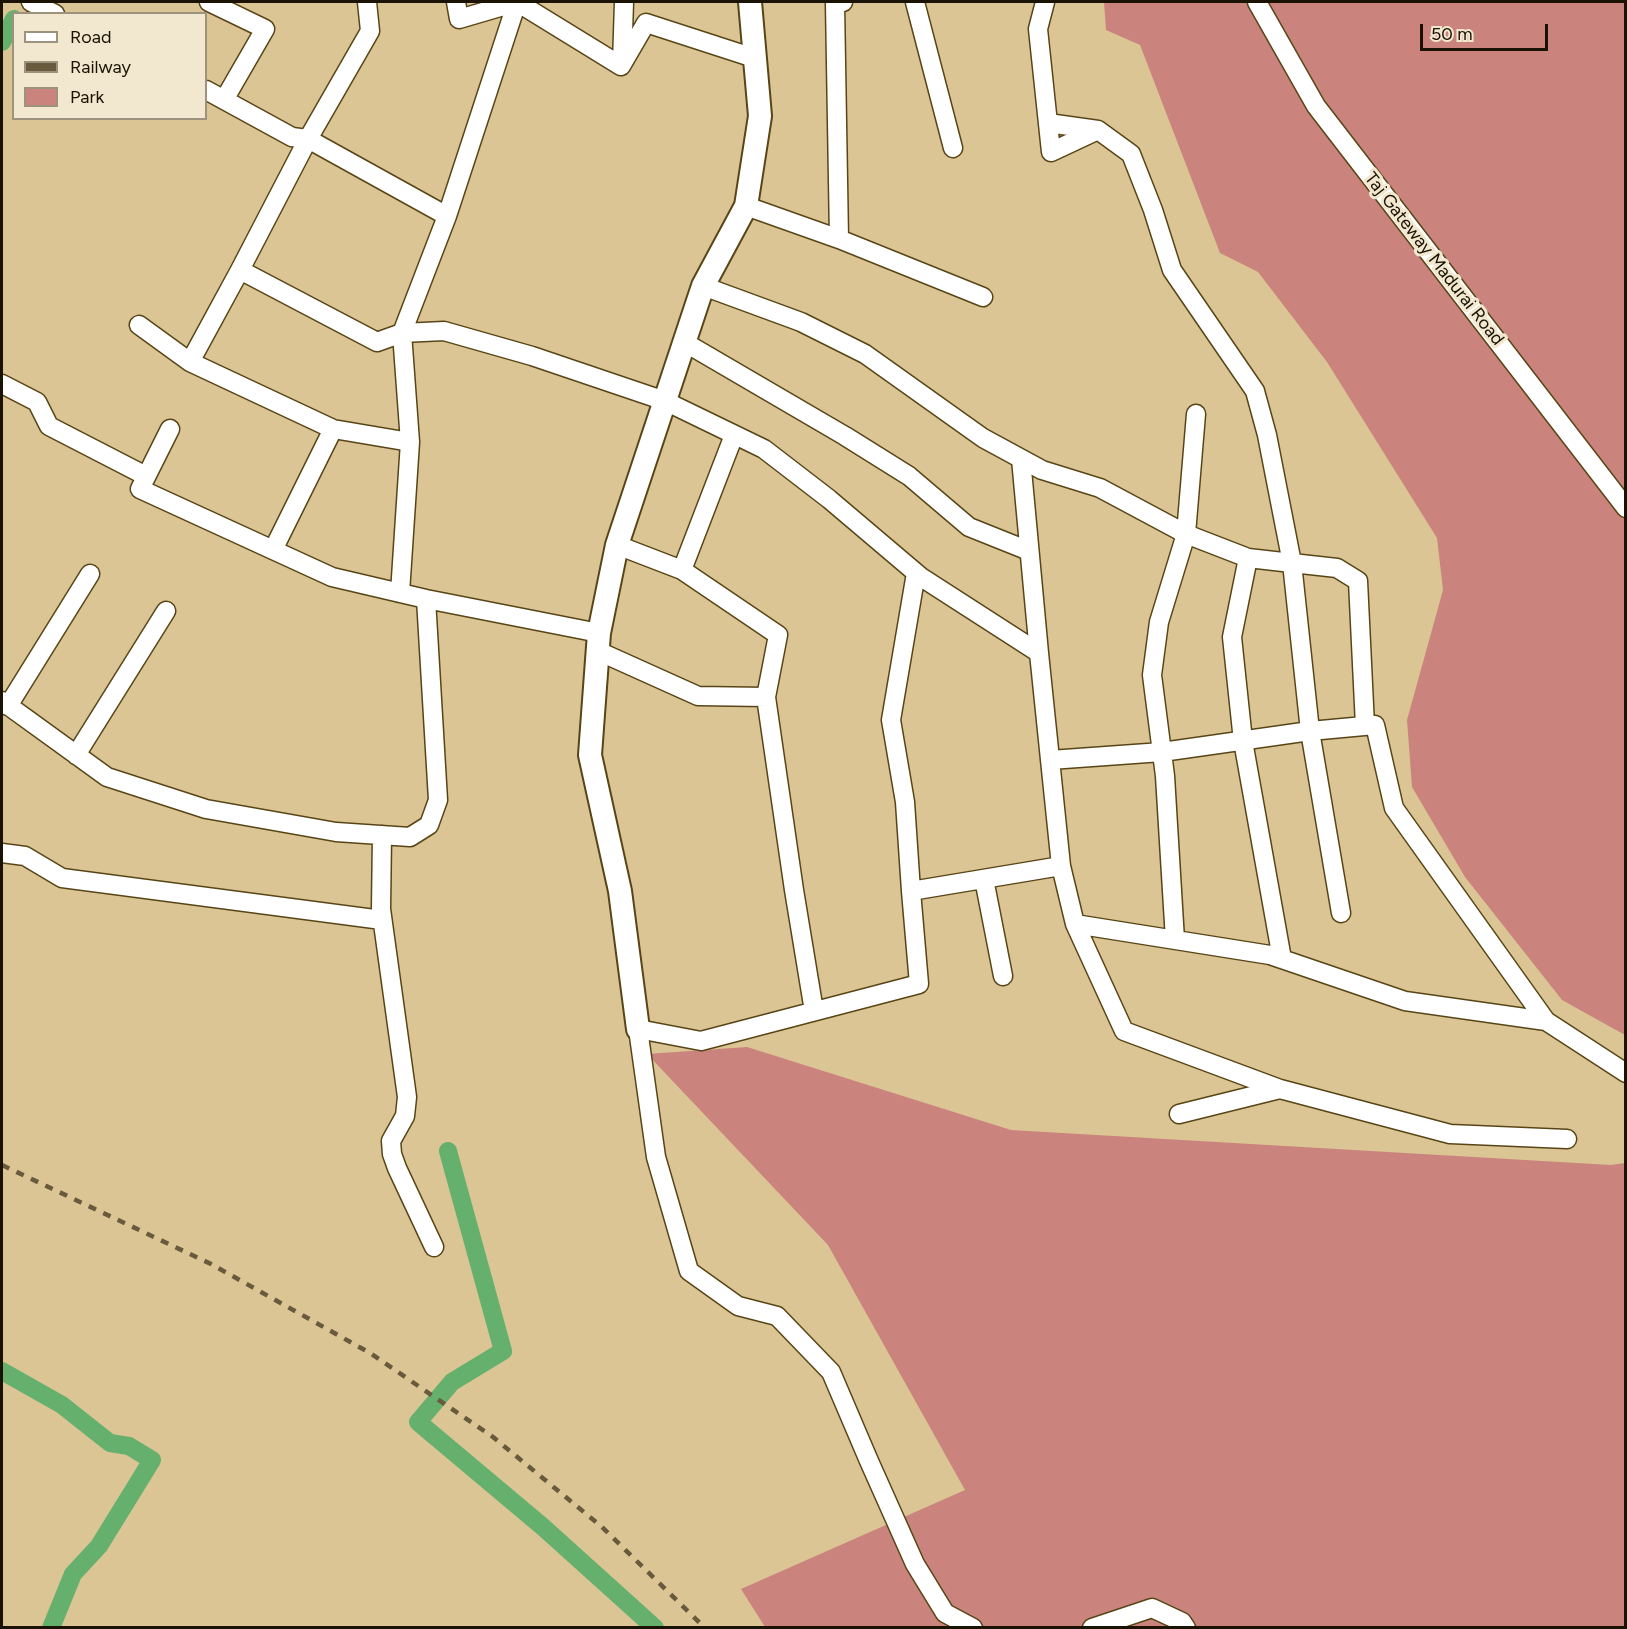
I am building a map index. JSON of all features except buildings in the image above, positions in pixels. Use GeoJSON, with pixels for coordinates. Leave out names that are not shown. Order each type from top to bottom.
{"type":"FeatureCollection","features":[{"type":"Feature","properties":{"kind":"street"},"geometry":{"type":"LineString","coordinates":[[31,2],[51,12]]}},
{"type":"Feature","properties":{"kind":"street"},"geometry":{"type":"LineString","coordinates":[[209,2],[265,29],[224,100]]}},
{"type":"Feature","properties":{"kind":"street"},"geometry":{"type":"LineString","coordinates":[[190,362],[308,139],[370,31],[368,2]]}},
{"type":"Feature","properties":{"kind":"street"},"geometry":{"type":"LineString","coordinates":[[456,2],[459,19],[518,2],[621,66]]}},
{"type":"Feature","properties":{"kind":"street"},"geometry":{"type":"LineString","coordinates":[[400,593],[410,442],[402,333],[447,216],[518,2]]}},
{"type":"Feature","properties":{"kind":"street"},"geometry":{"type":"LineString","coordinates":[[621,66],[624,2]]}},
{"type":"Feature","properties":{"kind":"street"},"geometry":{"type":"LineString","coordinates":[[750,2],[760,116],[746,206],[703,286],[617,545],[599,642],[590,755],[620,891],[656,1157],[689,1270],[738,1306],[777,1316],[831,1372],[915,1564],[945,1613],[973,1628]]}},
{"type":"Feature","properties":{"kind":"street"},"geometry":{"type":"LineString","coordinates":[[839,239],[835,4],[843,2]]}},
{"type":"Feature","properties":{"kind":"street"},"geometry":{"type":"LineString","coordinates":[[915,2],[953,148]]}},
{"type":"Feature","properties":{"kind":"street"},"geometry":{"type":"LineString","coordinates":[[1045,2],[1038,29],[1051,152],[1098,130]]}},
{"type":"Feature","properties":{"kind":"street","name":"Taj Gateway Madurai Road"},"geometry":{"type":"LineString","coordinates":[[1257,2],[1316,106],[1626,508]]}},
{"type":"Feature","properties":{"kind":"street"},"geometry":{"type":"LineString","coordinates":[[621,66],[646,23],[754,58]]}},
{"type":"Feature","properties":{"kind":"street"},"geometry":{"type":"LineString","coordinates":[[207,91],[292,138],[308,139],[447,216]]}},
{"type":"Feature","properties":{"kind":"street"},"geometry":{"type":"LineString","coordinates":[[1048,123],[1098,130],[1131,154],[1153,210],[1172,270],[1255,391],[1267,435],[1292,563],[1310,731],[1341,914]]}},
{"type":"Feature","properties":{"kind":"street"},"geometry":{"type":"LineString","coordinates":[[746,206],[839,239],[983,297]]}},
{"type":"Feature","properties":{"kind":"street"},"geometry":{"type":"LineString","coordinates":[[240,270],[377,342],[402,333],[444,331],[532,356],[665,401],[764,449],[829,499],[916,573],[1039,653]]}},
{"type":"Feature","properties":{"kind":"street"},"geometry":{"type":"LineString","coordinates":[[703,286],[801,322],[865,354],[983,438],[1042,470],[1100,488],[1186,534],[1248,558],[1337,568],[1358,582],[1365,726]]}},
{"type":"Feature","properties":{"kind":"street"},"geometry":{"type":"LineString","coordinates":[[139,325],[190,362],[333,429],[410,442]]}},
{"type":"Feature","properties":{"kind":"street"},"geometry":{"type":"LineString","coordinates":[[684,342],[909,476],[969,527],[1029,550]]}},
{"type":"Feature","properties":{"kind":"street"},"geometry":{"type":"LineString","coordinates":[[2,384],[37,402],[49,426],[146,476]]}},
{"type":"Feature","properties":{"kind":"street"},"geometry":{"type":"LineString","coordinates":[[1175,940],[1165,776],[1152,675],[1159,622],[1186,534],[1196,414]]}},
{"type":"Feature","properties":{"kind":"street"},"geometry":{"type":"LineString","coordinates":[[170,429],[140,489],[332,577],[599,642],[698,696],[766,697]]}},
{"type":"Feature","properties":{"kind":"street"},"geometry":{"type":"LineString","coordinates":[[273,550],[333,429]]}},
{"type":"Feature","properties":{"kind":"street"},"geometry":{"type":"LineString","coordinates":[[682,570],[734,435]]}},
{"type":"Feature","properties":{"kind":"street"},"geometry":{"type":"LineString","coordinates":[[1022,459],[1061,866],[1075,924],[1124,1031],[1280,1089],[1450,1134],[1567,1139]]}},
{"type":"Feature","properties":{"kind":"street"},"geometry":{"type":"LineString","coordinates":[[617,545],[682,570],[777,635],[766,697],[814,1011]]}},
{"type":"Feature","properties":{"kind":"street"},"geometry":{"type":"LineString","coordinates":[[1248,558],[1232,637],[1243,741],[1282,959]]}},
{"type":"Feature","properties":{"kind":"street"},"geometry":{"type":"LineString","coordinates":[[638,1029],[701,1041],[919,984],[905,802],[891,720],[916,573]]}},
{"type":"Feature","properties":{"kind":"street"},"geometry":{"type":"LineString","coordinates":[[90,574],[5,704],[107,777],[206,809],[336,832],[410,837],[429,825],[438,800],[426,599]]}},
{"type":"Feature","properties":{"kind":"street"},"geometry":{"type":"LineString","coordinates":[[76,755],[165,611]]}},
{"type":"Feature","properties":{"kind":"street"},"geometry":{"type":"LineString","coordinates":[[1050,760],[1162,752],[1310,731],[1376,725],[1394,808],[1546,1021],[1626,1073]]}},
{"type":"Feature","properties":{"kind":"street"},"geometry":{"type":"LineString","coordinates":[[382,835],[382,920],[406,1097],[405,1116],[391,1141],[392,1154],[434,1247]]}},
{"type":"Feature","properties":{"kind":"street"},"geometry":{"type":"LineString","coordinates":[[2,853],[25,856],[62,878],[382,920]]}},
{"type":"Feature","properties":{"kind":"street"},"geometry":{"type":"LineString","coordinates":[[911,891],[1061,866]]}},
{"type":"Feature","properties":{"kind":"street"},"geometry":{"type":"LineString","coordinates":[[984,879],[1004,975]]}},
{"type":"Feature","properties":{"kind":"street"},"geometry":{"type":"LineString","coordinates":[[1075,924],[1270,955],[1405,1001],[1546,1021]]}},
{"type":"Feature","properties":{"kind":"street"},"geometry":{"type":"LineString","coordinates":[[1179,1114],[1280,1089]]}},
{"type":"Feature","properties":{"kind":"street"},"geometry":{"type":"LineString","coordinates":[[1092,1628],[1152,1608],[1182,1622],[1186,1628]]}},
{"type":"Feature","properties":{"kind":"green space"},"geometry":{"type":"Polygon","coordinates":[[[1104,2],[1625,2],[1625,1035],[1562,1000],[1465,877],[1412,787],[1407,720],[1443,590],[1437,538],[1327,362],[1258,272],[1220,253],[1140,45],[1106,30],[1104,2]]]}},
{"type":"Feature","properties":{"kind":"green space"},"geometry":{"type":"Polygon","coordinates":[[[747,1047],[1011,1130],[1611,1165],[1625,1163],[1625,1627],[765,1627],[741,1589],[965,1490],[828,1245],[647,1054],[747,1047]]]}},
{"type":"Feature","properties":{"kind":"waterway"},"geometry":{"type":"LineString","coordinates":[[2,42],[12,23]]}},
{"type":"Feature","properties":{"kind":"waterway"},"geometry":{"type":"LineString","coordinates":[[448,1151],[503,1351],[452,1382],[418,1422],[543,1527],[655,1628]]}},
{"type":"Feature","properties":{"kind":"waterway"},"geometry":{"type":"LineString","coordinates":[[2,1371],[62,1405],[110,1443],[129,1446],[152,1460],[99,1546],[73,1574],[51,1628]]}},
{"type":"Feature","properties":{"kind":"railway"},"geometry":{"type":"LineString","coordinates":[[2,1165],[211,1264],[370,1353],[493,1437],[602,1527],[705,1628]]}}]}
